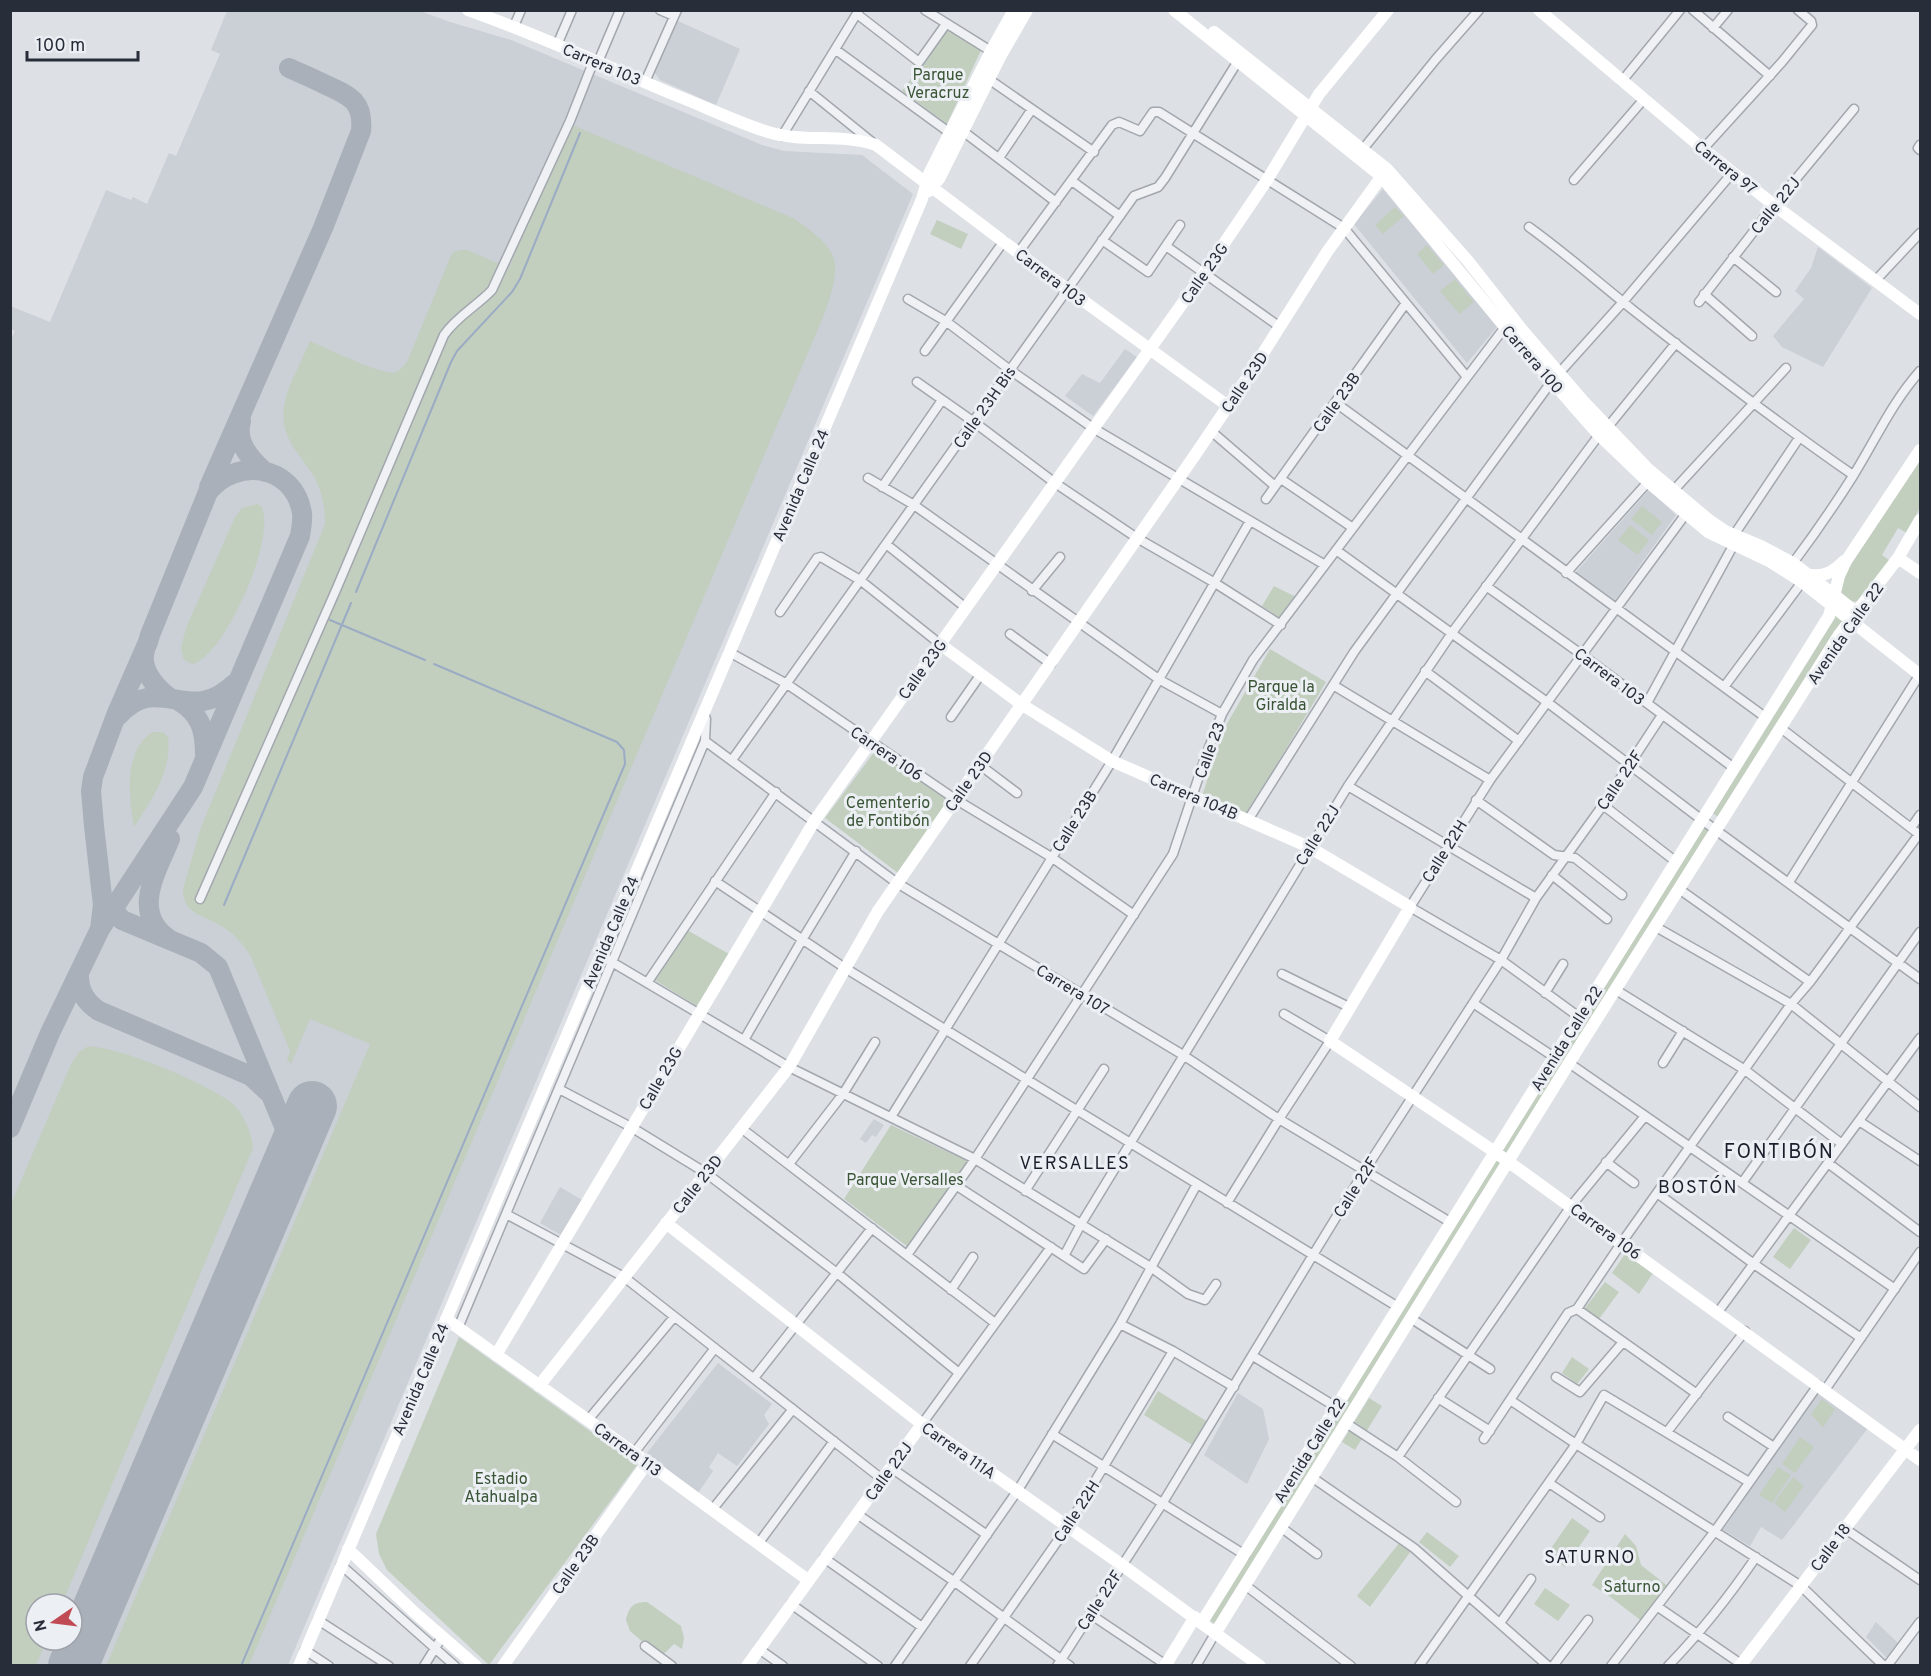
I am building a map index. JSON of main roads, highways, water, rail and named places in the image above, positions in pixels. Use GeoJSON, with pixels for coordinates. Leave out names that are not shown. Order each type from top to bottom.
{"type":"FeatureCollection","features":[{"type":"Feature","properties":{"kind":"waterway"},"geometry":{"type":"LineString","coordinates":[[356,592],[451,362],[457,351],[512,292],[520,279],[580,133]]}},
{"type":"Feature","properties":{"kind":"waterway"},"geometry":{"type":"LineString","coordinates":[[224,905],[351,603]]}},
{"type":"Feature","properties":{"kind":"waterway"},"geometry":{"type":"LineString","coordinates":[[330,620],[425,660]]}},
{"type":"Feature","properties":{"kind":"waterway"},"geometry":{"type":"LineString","coordinates":[[241,1666],[625,764],[624,750],[617,742],[434,664]]}},
{"type":"Feature","properties":{"kind":"district","name":"FONTIBÓN"},"geometry":{"type":"Point","coordinates":[1779,1151]}},
{"type":"Feature","properties":{"kind":"district","name":"VERSALLES"},"geometry":{"type":"Point","coordinates":[1075,1163]}},
{"type":"Feature","properties":{"kind":"district","name":"BOSTÓN"},"geometry":{"type":"Point","coordinates":[1698,1187]}},
{"type":"Feature","properties":{"kind":"district","name":"SATURNO"},"geometry":{"type":"Point","coordinates":[1590,1557]}},
{"type":"Feature","properties":{"kind":"park label","name":"Parque Veracruz"},"geometry":{"type":"Point","coordinates":[938,83]}},
{"type":"Feature","properties":{"kind":"park label","name":"Parque la Giralda"},"geometry":{"type":"Point","coordinates":[1281,695]}},
{"type":"Feature","properties":{"kind":"park label","name":"Cementerio de Fontibón"},"geometry":{"type":"Point","coordinates":[888,811]}},
{"type":"Feature","properties":{"kind":"park label","name":"Parque Versalles"},"geometry":{"type":"Point","coordinates":[905,1179]}},
{"type":"Feature","properties":{"kind":"park label","name":"Estadio Atahualpa"},"geometry":{"type":"Point","coordinates":[501,1487]}},
{"type":"Feature","properties":{"kind":"park label","name":"Saturno"},"geometry":{"type":"Point","coordinates":[1632,1586]}}]}
